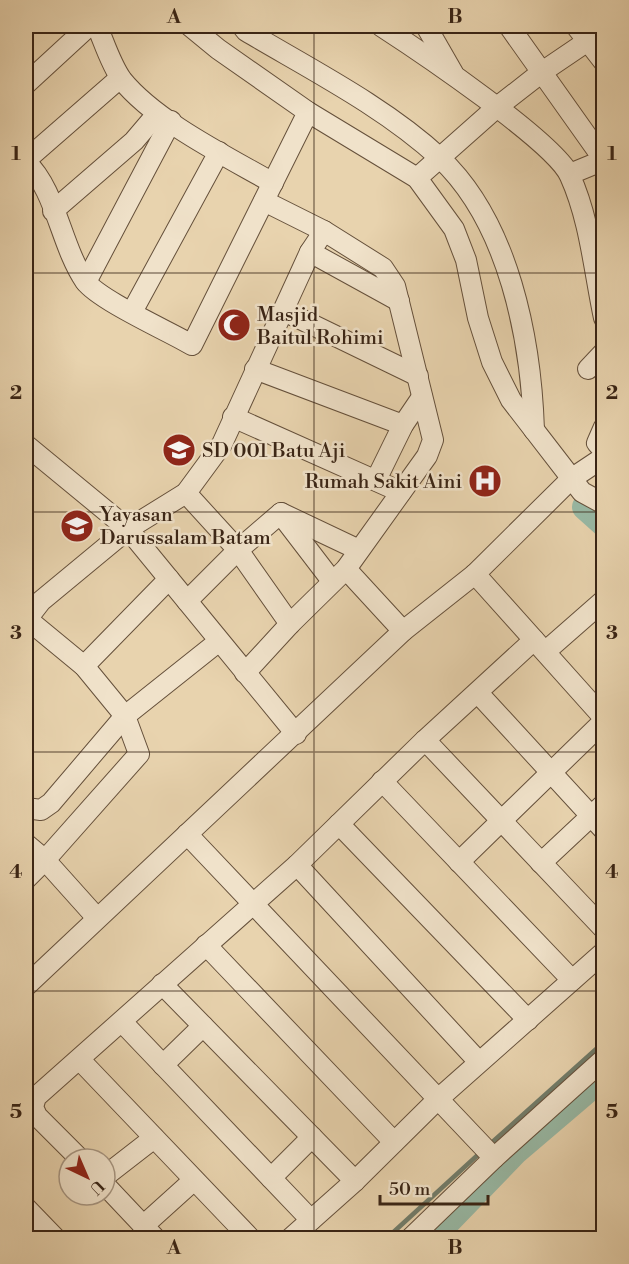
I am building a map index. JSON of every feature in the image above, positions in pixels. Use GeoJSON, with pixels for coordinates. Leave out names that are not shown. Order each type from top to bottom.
{"type":"FeatureCollection","features":[{"type":"Feature","properties":{"kind":"street"},"geometry":{"type":"LineString","coordinates":[[26,84],[89,26]]}},
{"type":"Feature","properties":{"kind":"street"},"geometry":{"type":"LineString","coordinates":[[97,26],[120,78],[164,117],[273,183]]}},
{"type":"Feature","properties":{"kind":"street"},"geometry":{"type":"LineString","coordinates":[[190,26],[218,49],[308,112],[417,178],[454,228],[466,260],[478,318],[492,362],[511,400],[576,486],[602,504]]}},
{"type":"Feature","properties":{"kind":"street"},"geometry":{"type":"LineString","coordinates":[[388,30],[413,26]]}},
{"type":"Feature","properties":{"kind":"street"},"geometry":{"type":"LineString","coordinates":[[426,26],[458,81]]}},
{"type":"Feature","properties":{"kind":"street"},"geometry":{"type":"LineString","coordinates":[[509,26],[603,160],[570,174]]}},
{"type":"Feature","properties":{"kind":"street"},"geometry":{"type":"LineString","coordinates":[[576,26],[596,36],[603,62]]}},
{"type":"Feature","properties":{"kind":"street"},"geometry":{"type":"LineString","coordinates":[[248,27],[380,112],[440,158],[484,213],[496,239],[515,300],[531,377],[534,430]]}},
{"type":"Feature","properties":{"kind":"street"},"geometry":{"type":"LineString","coordinates":[[388,30],[551,151],[570,174],[599,262],[603,318]]}},
{"type":"Feature","properties":{"kind":"street"},"geometry":{"type":"LineString","coordinates":[[417,178],[496,108],[542,72],[596,36]]}},
{"type":"Feature","properties":{"kind":"street"},"geometry":{"type":"LineString","coordinates":[[120,78],[26,161],[36,172],[86,282],[112,303],[192,345],[308,112]]}},
{"type":"Feature","properties":{"kind":"street"},"geometry":{"type":"LineString","coordinates":[[53,211],[164,117]]}},
{"type":"Feature","properties":{"kind":"street"},"geometry":{"type":"LineString","coordinates":[[86,282],[164,117]]}},
{"type":"Feature","properties":{"kind":"street"},"geometry":{"type":"LineString","coordinates":[[132,312],[219,152]]}},
{"type":"Feature","properties":{"kind":"street"},"geometry":{"type":"LineString","coordinates":[[245,672],[339,575],[432,448],[433,429],[422,397],[395,286],[383,268],[324,231],[264,201]]}},
{"type":"Feature","properties":{"kind":"street"},"geometry":{"type":"LineString","coordinates":[[26,879],[139,754],[125,716],[84,666],[26,619],[41,601],[128,529],[186,493],[222,444],[310,252],[324,231]]}},
{"type":"Feature","properties":{"kind":"street"},"geometry":{"type":"LineString","coordinates":[[310,252],[399,301]]}},
{"type":"Feature","properties":{"kind":"street"},"geometry":{"type":"LineString","coordinates":[[284,311],[418,376]]}},
{"type":"Feature","properties":{"kind":"street"},"geometry":{"type":"LineString","coordinates":[[588,369],[603,352]]}},
{"type":"Feature","properties":{"kind":"street"},"geometry":{"type":"LineString","coordinates":[[255,369],[403,424]]}},
{"type":"Feature","properties":{"kind":"street"},"geometry":{"type":"LineString","coordinates":[[376,480],[403,424],[422,397]]}},
{"type":"Feature","properties":{"kind":"street"},"geometry":{"type":"LineString","coordinates":[[233,417],[401,492]]}},
{"type":"Feature","properties":{"kind":"street"},"geometry":{"type":"LineString","coordinates":[[603,427],[597,444],[603,451]]}},
{"type":"Feature","properties":{"kind":"street"},"geometry":{"type":"LineString","coordinates":[[26,445],[128,529],[188,601],[218,642],[296,734]]}},
{"type":"Feature","properties":{"kind":"street"},"geometry":{"type":"LineString","coordinates":[[26,986],[403,631],[475,574],[576,486],[603,457]]}},
{"type":"Feature","properties":{"kind":"street"},"geometry":{"type":"LineString","coordinates":[[186,493],[237,550],[290,624]]}},
{"type":"Feature","properties":{"kind":"street"},"geometry":{"type":"LineString","coordinates":[[280,513],[359,549]]}},
{"type":"Feature","properties":{"kind":"street"},"geometry":{"type":"LineString","coordinates":[[280,513],[339,575],[403,631]]}},
{"type":"Feature","properties":{"kind":"street"},"geometry":{"type":"LineString","coordinates":[[188,601],[237,550],[280,513]]}},
{"type":"Feature","properties":{"kind":"street"},"geometry":{"type":"LineString","coordinates":[[459,862],[603,720],[475,574]]}},
{"type":"Feature","properties":{"kind":"street"},"geometry":{"type":"LineString","coordinates":[[84,666],[169,579]]}},
{"type":"Feature","properties":{"kind":"street"},"geometry":{"type":"LineString","coordinates":[[68,1147],[37,1116],[33,1107],[36,1097],[123,1023],[162,984],[297,865],[425,740],[478,693],[603,601]]}},
{"type":"Feature","properties":{"kind":"street"},"geometry":{"type":"LineString","coordinates":[[26,808],[41,810],[51,803],[125,716],[218,642]]}},
{"type":"Feature","properties":{"kind":"street"},"geometry":{"type":"LineString","coordinates":[[478,693],[551,772],[599,817],[541,863]]}},
{"type":"Feature","properties":{"kind":"street"},"geometry":{"type":"LineString","coordinates":[[425,740],[603,929]]}},
{"type":"Feature","properties":{"kind":"street"},"geometry":{"type":"LineString","coordinates":[[382,781],[572,980]]}},
{"type":"Feature","properties":{"kind":"street"},"geometry":{"type":"LineString","coordinates":[[339,824],[528,1020]]}},
{"type":"Feature","properties":{"kind":"street"},"geometry":{"type":"LineString","coordinates":[[187,834],[252,906],[487,1152]]}},
{"type":"Feature","properties":{"kind":"street"},"geometry":{"type":"LineString","coordinates":[[26,844],[45,860],[98,918]]}},
{"type":"Feature","properties":{"kind":"street"},"geometry":{"type":"LineString","coordinates":[[297,865],[479,1062]]}},
{"type":"Feature","properties":{"kind":"street"},"geometry":{"type":"LineString","coordinates":[[206,945],[394,1142]]}},
{"type":"Feature","properties":{"kind":"street"},"geometry":{"type":"LineString","coordinates":[[291,1239],[355,1181],[436,1100],[603,952]]}},
{"type":"Feature","properties":{"kind":"street"},"geometry":{"type":"LineString","coordinates":[[162,984],[355,1181]]}},
{"type":"Feature","properties":{"kind":"street"},"geometry":{"type":"LineString","coordinates":[[123,1023],[311,1220]]}},
{"type":"Feature","properties":{"kind":"street"},"geometry":{"type":"LineString","coordinates":[[163,1065],[203,1026]]}},
{"type":"Feature","properties":{"kind":"street"},"geometry":{"type":"LineString","coordinates":[[411,1239],[487,1152],[603,1059]]}},
{"type":"Feature","properties":{"kind":"street"},"geometry":{"type":"LineString","coordinates":[[80,1060],[250,1239]]}},
{"type":"Feature","properties":{"kind":"street"},"geometry":{"type":"LineString","coordinates":[[271,1178],[312,1137]]}},
{"type":"Feature","properties":{"kind":"street"},"geometry":{"type":"LineString","coordinates":[[117,1167],[154,1138]]}},
{"type":"Feature","properties":{"kind":"street"},"geometry":{"type":"LineString","coordinates":[[117,1198],[149,1232],[194,1180]]}},
{"type":"Feature","properties":{"kind":"street"},"geometry":{"type":"LineString","coordinates":[[26,1208],[55,1239]]}},
{"type":"Feature","properties":{"kind":"waterway"},"geometry":{"type":"LineString","coordinates":[[585,507],[604,524]]}},
{"type":"Feature","properties":{"kind":"waterway"},"geometry":{"type":"LineString","coordinates":[[489,1145],[604,1042]]}},
{"type":"Feature","properties":{"kind":"waterway"},"geometry":{"type":"LineString","coordinates":[[432,1238],[516,1151],[604,1076]]}},
{"type":"Feature","properties":{"kind":"waterway"},"geometry":{"type":"LineString","coordinates":[[387,1238],[481,1152]]}},
{"type":"Feature","properties":{"kind":"place","name":"Masjid Baitul Rohimi"},"geometry":{"type":"Point","coordinates":[234,325]}},
{"type":"Feature","properties":{"kind":"place","name":"SD 001 Batu Aji"},"geometry":{"type":"Point","coordinates":[179,450]}},
{"type":"Feature","properties":{"kind":"place","name":"Rumah Sakit Aini"},"geometry":{"type":"Point","coordinates":[485,481]}},
{"type":"Feature","properties":{"kind":"place","name":"Yayasan Darussalam Batam"},"geometry":{"type":"Point","coordinates":[77,526]}}]}
